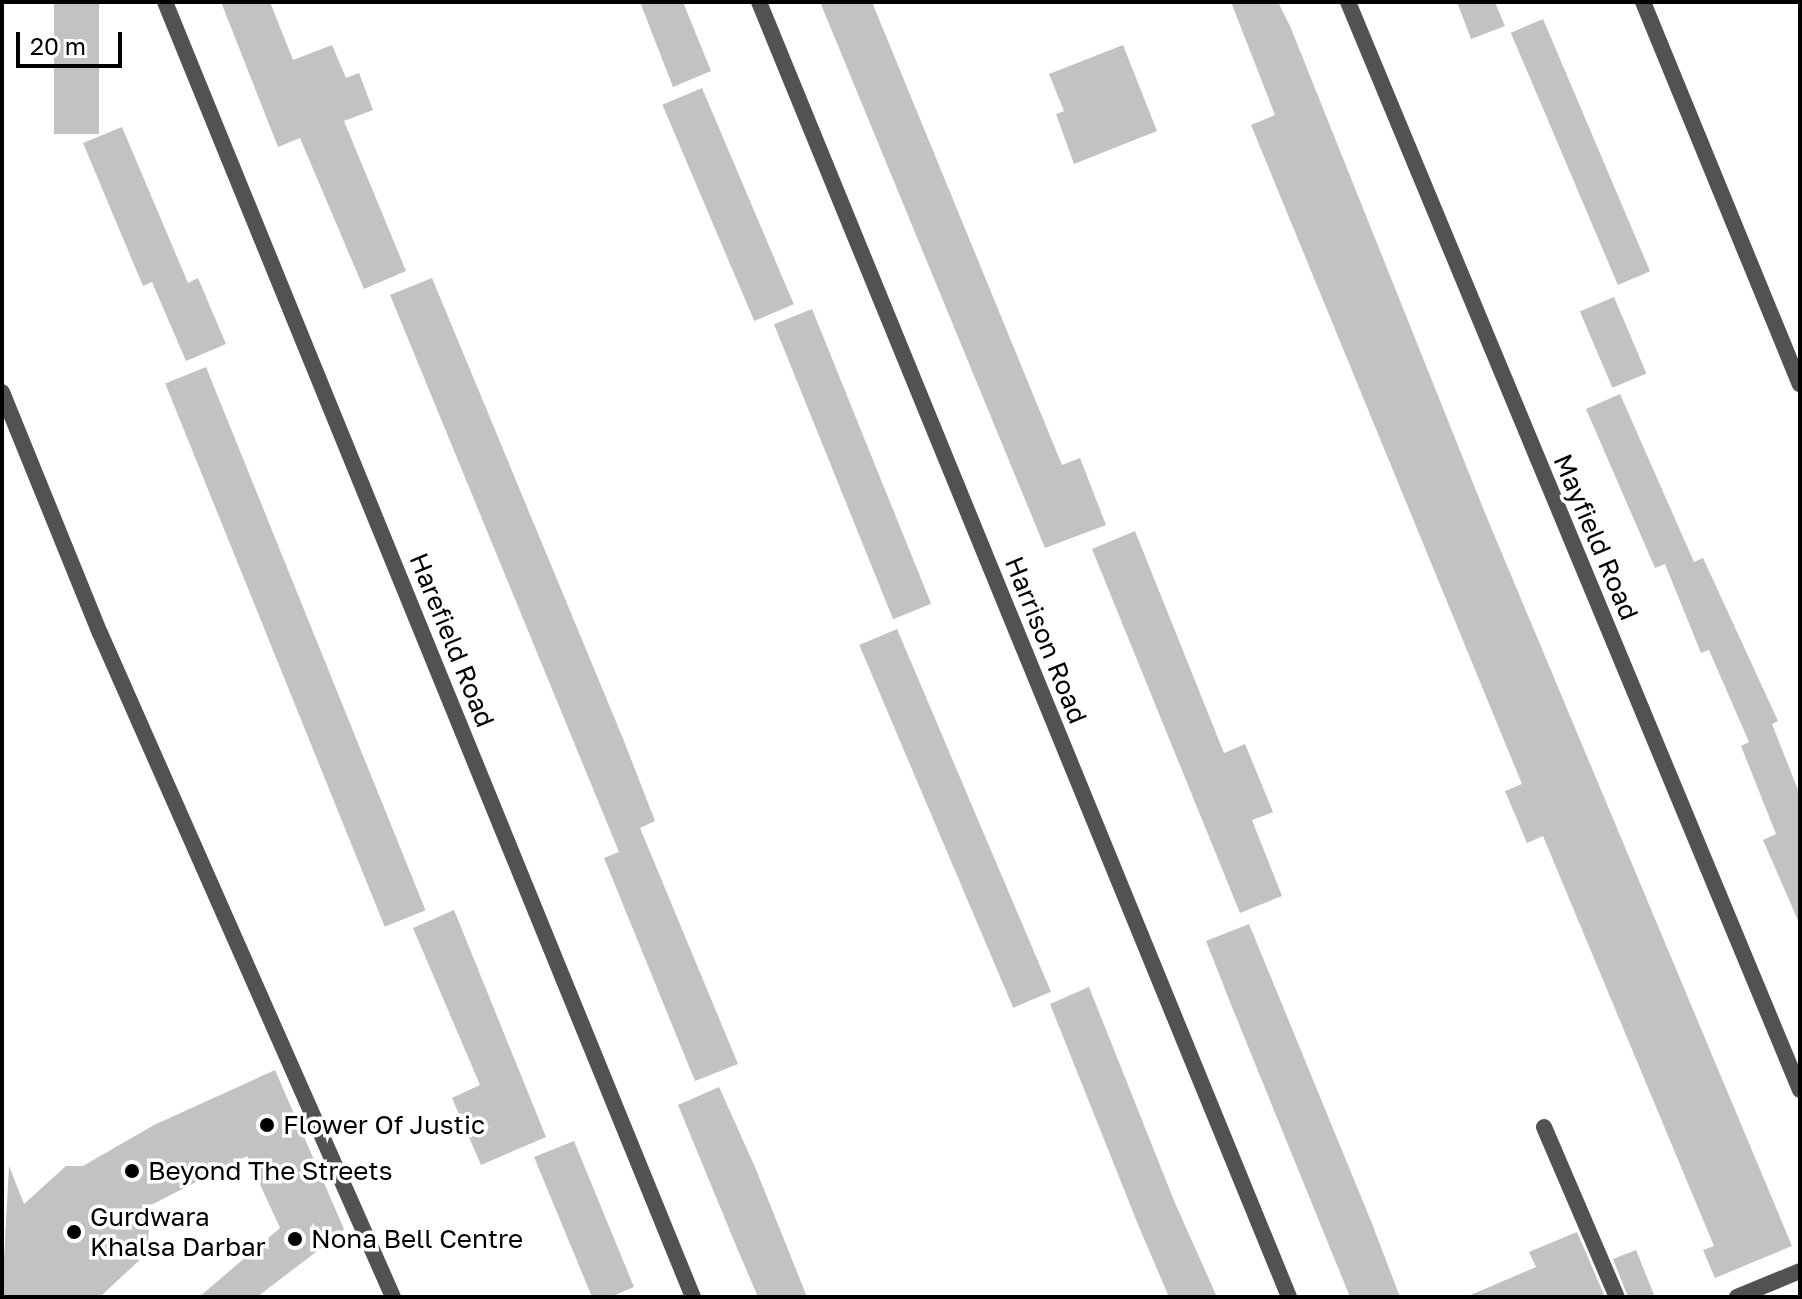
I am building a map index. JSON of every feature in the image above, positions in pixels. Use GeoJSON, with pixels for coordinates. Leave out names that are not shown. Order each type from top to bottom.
{"type":"FeatureCollection","features":[{"type":"Feature","properties":{"kind":"street","name":"Harefield Road"},"geometry":{"type":"LineString","coordinates":[[165,2],[693,1297]]}},
{"type":"Feature","properties":{"kind":"street","name":"Harrison Road"},"geometry":{"type":"LineString","coordinates":[[759,2],[1289,1297]]}},
{"type":"Feature","properties":{"kind":"street","name":"Mayfield Road"},"geometry":{"type":"LineString","coordinates":[[1348,2],[1800,1090]]}},
{"type":"Feature","properties":{"kind":"street"},"geometry":{"type":"LineString","coordinates":[[1643,2],[1800,384]]}},
{"type":"Feature","properties":{"kind":"street"},"geometry":{"type":"LineString","coordinates":[[2,392],[100,633],[393,1297]]}},
{"type":"Feature","properties":{"kind":"street"},"geometry":{"type":"LineString","coordinates":[[1544,1127],[1617,1297]]}},
{"type":"Feature","properties":{"kind":"street"},"geometry":{"type":"LineString","coordinates":[[1737,1297],[1800,1271]]}},
{"type":"Feature","properties":{"kind":"building"},"geometry":{"type":"Polygon","coordinates":[[[54,2],[99,2],[99,134],[54,134],[54,2]]]}},
{"type":"Feature","properties":{"kind":"building"},"geometry":{"type":"Polygon","coordinates":[[[221,2],[270,2],[293,60],[332,45],[346,78],[359,73],[373,110],[344,121],[406,271],[364,289],[300,138],[278,147],[221,2]]]}},
{"type":"Feature","properties":{"kind":"building"},"geometry":{"type":"Polygon","coordinates":[[[640,2],[683,2],[711,71],[673,87],[640,2]]]}},
{"type":"Feature","properties":{"kind":"building"},"geometry":{"type":"Polygon","coordinates":[[[820,2],[872,2],[1062,465],[1080,458],[1106,525],[1045,548],[820,2]]]}},
{"type":"Feature","properties":{"kind":"building"},"geometry":{"type":"Polygon","coordinates":[[[1231,2],[1278,2],[1290,26],[1485,513],[1792,1246],[1715,1278],[1703,1250],[1714,1246],[1543,836],[1527,843],[1505,791],[1522,784],[1251,125],[1275,115],[1231,2]]]}},
{"type":"Feature","properties":{"kind":"building"},"geometry":{"type":"Polygon","coordinates":[[[1457,2],[1495,2],[1505,26],[1471,39],[1457,2]]]}},
{"type":"Feature","properties":{"kind":"building"},"geometry":{"type":"Polygon","coordinates":[[[1543,19],[1650,271],[1618,285],[1511,33],[1543,19]]]}},
{"type":"Feature","properties":{"kind":"building"},"geometry":{"type":"Polygon","coordinates":[[[1123,45],[1157,131],[1074,164],[1056,114],[1064,111],[1049,74],[1123,45]]]}},
{"type":"Feature","properties":{"kind":"building"},"geometry":{"type":"Polygon","coordinates":[[[702,88],[794,304],[754,321],[662,105],[702,88]]]}},
{"type":"Feature","properties":{"kind":"building"},"geometry":{"type":"Polygon","coordinates":[[[122,127],[188,283],[198,278],[226,344],[186,361],[152,282],[143,286],[83,143],[122,127]]]}},
{"type":"Feature","properties":{"kind":"building"},"geometry":{"type":"Polygon","coordinates":[[[432,278],[624,741],[655,821],[640,828],[738,1064],[695,1081],[604,858],[619,852],[390,295],[432,278]]]}},
{"type":"Feature","properties":{"kind":"building"},"geometry":{"type":"Polygon","coordinates":[[[1614,297],[1646,373],[1612,388],[1580,311],[1614,297]]]}},
{"type":"Feature","properties":{"kind":"building"},"geometry":{"type":"Polygon","coordinates":[[[812,309],[931,604],[893,619],[774,324],[812,309]]]}},
{"type":"Feature","properties":{"kind":"building"},"geometry":{"type":"Polygon","coordinates":[[[206,367],[426,910],[385,927],[165,383],[206,367]]]}},
{"type":"Feature","properties":{"kind":"building"},"geometry":{"type":"Polygon","coordinates":[[[1620,394],[1694,562],[1703,558],[1778,721],[1772,724],[1800,795],[1800,925],[1763,840],[1776,834],[1741,746],[1749,742],[1709,650],[1701,653],[1665,564],[1655,568],[1586,409],[1620,394]]]}},
{"type":"Feature","properties":{"kind":"building"},"geometry":{"type":"Polygon","coordinates":[[[1135,531],[1224,753],[1245,744],[1273,812],[1252,820],[1282,896],[1240,913],[1092,549],[1135,531]]]}},
{"type":"Feature","properties":{"kind":"building"},"geometry":{"type":"Polygon","coordinates":[[[897,629],[1051,992],[1013,1008],[859,645],[897,629]]]}},
{"type":"Feature","properties":{"kind":"building"},"geometry":{"type":"Polygon","coordinates":[[[454,910],[546,1137],[481,1165],[452,1098],[480,1085],[413,928],[454,910]]]}},
{"type":"Feature","properties":{"kind":"building"},"geometry":{"type":"Polygon","coordinates":[[[1249,924],[1400,1297],[1350,1297],[1232,1007],[1206,941],[1249,924]]]}},
{"type":"Feature","properties":{"kind":"building"},"geometry":{"type":"Polygon","coordinates":[[[1089,987],[1175,1203],[1217,1297],[1169,1297],[1139,1227],[1050,1004],[1089,987]]]}},
{"type":"Feature","properties":{"kind":"building"},"geometry":{"type":"Polygon","coordinates":[[[275,1070],[344,1229],[333,1239],[257,1297],[199,1297],[280,1228],[247,1156],[151,1205],[147,1253],[100,1297],[2,1297],[9,1166],[24,1204],[66,1166],[83,1166],[154,1125],[275,1070]]]}},
{"type":"Feature","properties":{"kind":"building"},"geometry":{"type":"Polygon","coordinates":[[[719,1087],[807,1297],[758,1297],[737,1248],[678,1105],[719,1087]]]}},
{"type":"Feature","properties":{"kind":"building"},"geometry":{"type":"Polygon","coordinates":[[[574,1141],[634,1287],[610,1297],[592,1297],[534,1157],[574,1141]]]}},
{"type":"Feature","properties":{"kind":"building"},"geometry":{"type":"Polygon","coordinates":[[[1577,1232],[1605,1297],[1466,1297],[1536,1267],[1529,1252],[1577,1232]]]}},
{"type":"Feature","properties":{"kind":"building"},"geometry":{"type":"Polygon","coordinates":[[[1636,1250],[1655,1297],[1628,1297],[1613,1259],[1636,1250]]]}},
{"type":"Feature","properties":{"kind":"place","name":"Flower Of Justic"},"geometry":{"type":"Point","coordinates":[267,1125]}},
{"type":"Feature","properties":{"kind":"place","name":"Beyond The Streets"},"geometry":{"type":"Point","coordinates":[132,1171]}},
{"type":"Feature","properties":{"kind":"place","name":"Gurdwara Khalsa Darbar"},"geometry":{"type":"Point","coordinates":[74,1232]}},
{"type":"Feature","properties":{"kind":"place","name":"Nona Bell Centre"},"geometry":{"type":"Point","coordinates":[295,1239]}}]}
